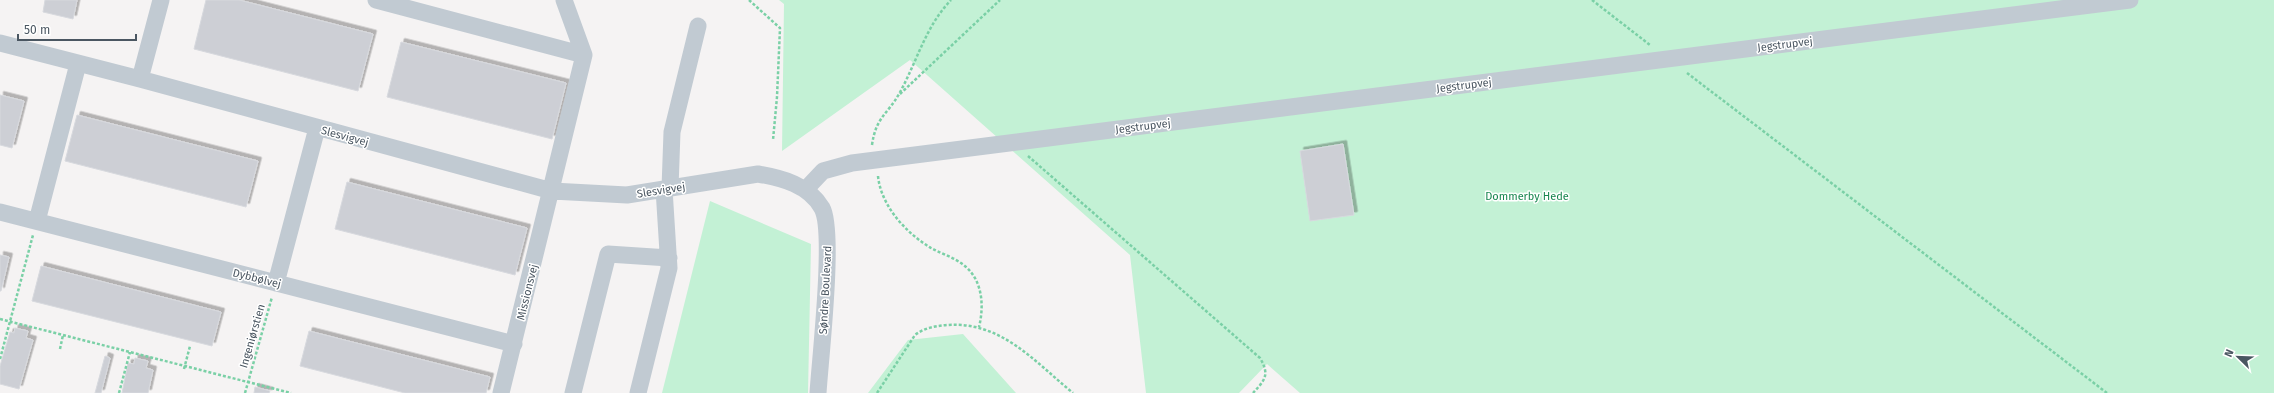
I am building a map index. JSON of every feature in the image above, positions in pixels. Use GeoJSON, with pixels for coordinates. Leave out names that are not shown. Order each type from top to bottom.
{"type":"FeatureCollection","features":[{"type":"Feature","properties":{"kind":"lane"},"geometry":{"type":"LineString","coordinates":[[140,79],[162,0]]}},
{"type":"Feature","properties":{"kind":"lane"},"geometry":{"type":"LineString","coordinates":[[376,0],[584,55]]}},
{"type":"Feature","properties":{"kind":"lane"},"geometry":{"type":"LineString","coordinates":[[564,0],[584,55]]}},
{"type":"Feature","properties":{"kind":"lane","name":"Jegstrupvej"},"geometry":{"type":"LineString","coordinates":[[806,189],[823,171],[852,163],[2130,0]]}},
{"type":"Feature","properties":{"kind":"lane"},"geometry":{"type":"LineString","coordinates":[[638,393],[669,268],[667,189],[672,132],[698,26]]}},
{"type":"Feature","properties":{"kind":"lane","name":"Slesvigvej"},"geometry":{"type":"LineString","coordinates":[[0,43],[140,79],[552,191],[626,195],[694,185]]}},
{"type":"Feature","properties":{"kind":"lane","name":"Missionsvej"},"geometry":{"type":"LineString","coordinates":[[501,393],[552,191],[584,55]]}},
{"type":"Feature","properties":{"kind":"lane"},"geometry":{"type":"LineString","coordinates":[[37,221],[78,64]]}},
{"type":"Feature","properties":{"kind":"lane"},"geometry":{"type":"LineString","coordinates":[[276,283],[317,128]]}},
{"type":"Feature","properties":{"kind":"lane","name":"Søndre Boulevard"},"geometry":{"type":"LineString","coordinates":[[694,185],[758,174],[778,178],[806,189],[823,209],[828,242],[818,393]]}},
{"type":"Feature","properties":{"kind":"lane","name":"Dybbølvej"},"geometry":{"type":"LineString","coordinates":[[0,212],[514,344]]}},
{"type":"Feature","properties":{"kind":"lane"},"geometry":{"type":"LineString","coordinates":[[573,393],[608,254],[668,258]]}},
{"type":"Feature","properties":{"kind":"path"},"geometry":{"type":"LineString","coordinates":[[749,0],[780,28],[777,97],[773,140]]}},
{"type":"Feature","properties":{"kind":"path"},"geometry":{"type":"LineString","coordinates":[[898,96],[934,20],[951,0]]}},
{"type":"Feature","properties":{"kind":"path"},"geometry":{"type":"LineString","coordinates":[[979,327],[982,316],[982,300],[974,276],[966,266],[916,238],[901,223],[888,204],[878,180],[873,161],[874,132],[883,114],[898,96],[1000,0]]}},
{"type":"Feature","properties":{"kind":"path"},"geometry":{"type":"LineString","coordinates":[[1592,0],[2107,393]]}},
{"type":"Feature","properties":{"kind":"path"},"geometry":{"type":"LineString","coordinates":[[1012,143],[1260,358],[1266,371],[1264,380],[1253,393]]}},
{"type":"Feature","properties":{"kind":"path"},"geometry":{"type":"LineString","coordinates":[[0,359],[37,221]]}},
{"type":"Feature","properties":{"kind":"path","name":"Ingeniørstien"},"geometry":{"type":"LineString","coordinates":[[245,393],[276,283]]}},
{"type":"Feature","properties":{"kind":"path"},"geometry":{"type":"LineString","coordinates":[[0,319],[291,393]]}},
{"type":"Feature","properties":{"kind":"path"},"geometry":{"type":"LineString","coordinates":[[876,393],[915,335],[923,329],[957,324],[979,327],[1009,340],[1073,393]]}},
{"type":"Feature","properties":{"kind":"path"},"geometry":{"type":"LineString","coordinates":[[60,349],[63,335]]}},
{"type":"Feature","properties":{"kind":"path"},"geometry":{"type":"LineString","coordinates":[[185,367],[190,346]]}},
{"type":"Feature","properties":{"kind":"path"},"geometry":{"type":"LineString","coordinates":[[119,393],[130,352]]}},
{"type":"Feature","properties":{"kind":"green space","name":"Dommerby Hede"},"geometry":{"type":"Polygon","coordinates":[[[779,0],[2274,0],[2274,393],[1300,393],[1267,364],[1239,393],[1146,393],[1130,255],[910,60],[782,151],[784,4],[779,0]]]}},
{"type":"Feature","properties":{"kind":"green space"},"geometry":{"type":"Polygon","coordinates":[[[710,201],[811,244],[808,393],[662,393],[710,201]]]}},
{"type":"Feature","properties":{"kind":"green space"},"geometry":{"type":"Polygon","coordinates":[[[963,334],[1016,393],[868,393],[908,340],[963,334]]]}},
{"type":"Feature","properties":{"kind":"building"},"geometry":{"type":"Polygon","coordinates":[[[45,0],[77,0],[73,19],[43,12],[45,0]]]}},
{"type":"Feature","properties":{"kind":"building"},"geometry":{"type":"Polygon","coordinates":[[[206,0],[239,0],[373,34],[358,91],[194,49],[206,0]]]}},
{"type":"Feature","properties":{"kind":"building"},"geometry":{"type":"Polygon","coordinates":[[[401,42],[566,83],[552,139],[387,97],[401,42]]]}},
{"type":"Feature","properties":{"kind":"building"},"geometry":{"type":"Polygon","coordinates":[[[0,95],[24,101],[12,148],[0,145],[0,95]]]}},
{"type":"Feature","properties":{"kind":"building"},"geometry":{"type":"Polygon","coordinates":[[[77,115],[258,161],[246,207],[65,161],[77,115]]]}},
{"type":"Feature","properties":{"kind":"building"},"geometry":{"type":"Polygon","coordinates":[[[1343,144],[1354,215],[1310,221],[1300,151],[1343,144]]]}},
{"type":"Feature","properties":{"kind":"building"},"geometry":{"type":"Polygon","coordinates":[[[347,182],[527,228],[515,275],[335,229],[347,182]]]}},
{"type":"Feature","properties":{"kind":"building"},"geometry":{"type":"Polygon","coordinates":[[[0,255],[9,257],[1,291],[0,291],[0,255]]]}},
{"type":"Feature","properties":{"kind":"building"},"geometry":{"type":"Polygon","coordinates":[[[41,266],[221,312],[212,346],[32,301],[41,266]]]}},
{"type":"Feature","properties":{"kind":"building"},"geometry":{"type":"Polygon","coordinates":[[[15,328],[28,331],[26,338],[33,340],[19,389],[0,384],[0,366],[10,332],[14,333],[15,328]]]}},
{"type":"Feature","properties":{"kind":"building"},"geometry":{"type":"Polygon","coordinates":[[[309,331],[490,377],[486,393],[405,393],[300,366],[309,331]]]}},
{"type":"Feature","properties":{"kind":"building"},"geometry":{"type":"Polygon","coordinates":[[[105,356],[110,358],[101,393],[95,393],[105,356]]]}},
{"type":"Feature","properties":{"kind":"building"},"geometry":{"type":"Polygon","coordinates":[[[135,358],[148,361],[146,368],[153,370],[148,393],[122,393],[128,363],[134,364],[135,358]]]}},
{"type":"Feature","properties":{"kind":"building"},"geometry":{"type":"Polygon","coordinates":[[[255,387],[270,391],[269,393],[254,393],[255,387]]]}}]}
